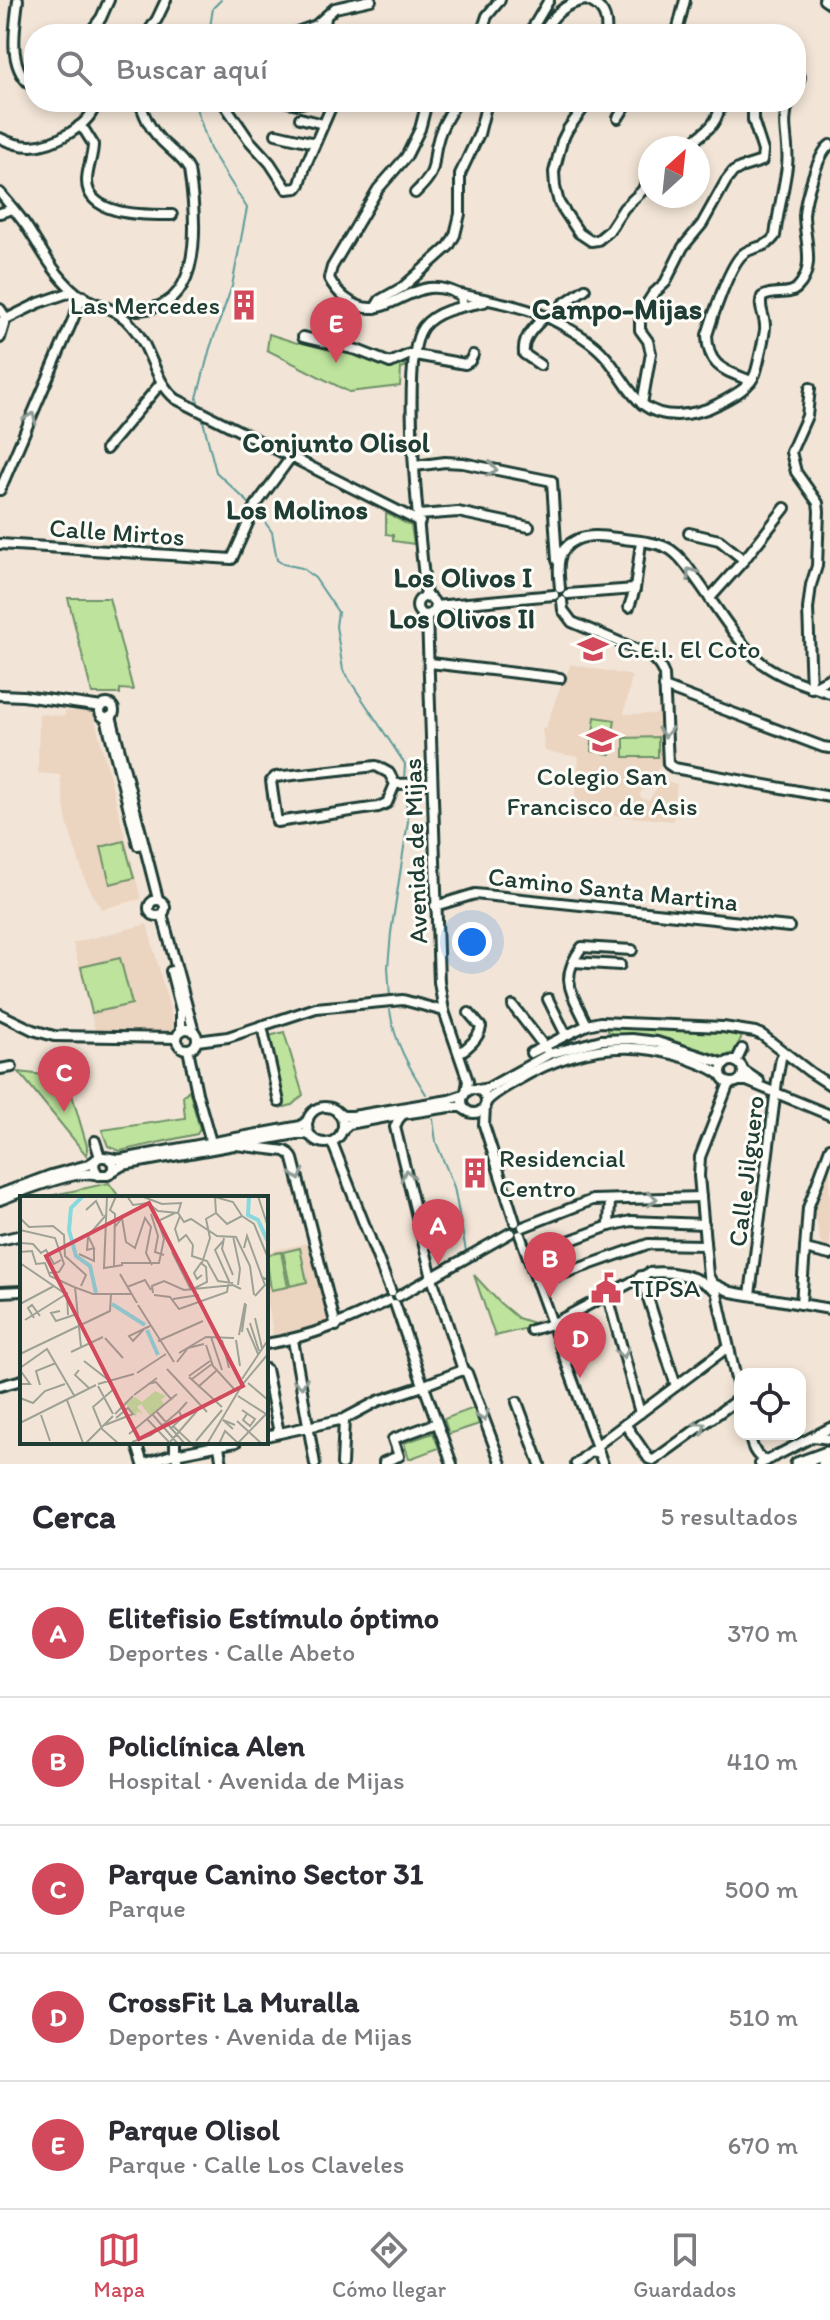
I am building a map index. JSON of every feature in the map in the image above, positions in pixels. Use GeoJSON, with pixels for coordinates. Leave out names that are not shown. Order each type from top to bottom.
{"type":"FeatureCollection","features":[{"type":"Feature","properties":{"kind":"highway"},"geometry":{"type":"LineString","coordinates":[[797,1464],[828,1459]]}},
{"type":"Feature","properties":{"kind":"highway"},"geometry":{"type":"LineString","coordinates":[[806,1464],[828,1459]]}},
{"type":"Feature","properties":{"kind":"street"},"geometry":{"type":"LineString","coordinates":[[18,0],[15,58],[24,78]]}},
{"type":"Feature","properties":{"kind":"street"},"geometry":{"type":"LineString","coordinates":[[96,24],[109,0]]}},
{"type":"Feature","properties":{"kind":"street"},"geometry":{"type":"LineString","coordinates":[[154,24],[166,0]]}},
{"type":"Feature","properties":{"kind":"street"},"geometry":{"type":"LineString","coordinates":[[317,24],[335,8],[371,0]]}},
{"type":"Feature","properties":{"kind":"street"},"geometry":{"type":"LineString","coordinates":[[484,24],[500,0]]}},
{"type":"Feature","properties":{"kind":"street"},"geometry":{"type":"LineString","coordinates":[[535,24],[549,0]]}},
{"type":"Feature","properties":{"kind":"street"},"geometry":{"type":"LineString","coordinates":[[548,24],[568,5],[586,0],[604,11],[607,24]]}},
{"type":"Feature","properties":{"kind":"street"},"geometry":{"type":"LineString","coordinates":[[679,24],[685,0]]}},
{"type":"Feature","properties":{"kind":"street"},"geometry":{"type":"LineString","coordinates":[[824,0],[830,4]]}},
{"type":"Feature","properties":{"kind":"street"},"geometry":{"type":"LineString","coordinates":[[325,24],[326,17]]}},
{"type":"Feature","properties":{"kind":"street"},"geometry":{"type":"LineString","coordinates":[[0,138],[35,146],[52,141],[79,126],[92,112]]}},
{"type":"Feature","properties":{"kind":"street"},"geometry":{"type":"LineString","coordinates":[[115,310],[152,308],[169,300],[182,286],[193,251],[189,170],[152,130],[143,112]]}},
{"type":"Feature","properties":{"kind":"street"},"geometry":{"type":"LineString","coordinates":[[230,112],[287,189],[297,188],[300,184],[326,112]]}},
{"type":"Feature","properties":{"kind":"street"},"geometry":{"type":"LineString","coordinates":[[424,112],[406,157],[378,189],[330,272],[330,282],[340,294],[359,306],[385,307],[433,287],[550,318],[597,348],[642,404],[653,412],[663,414],[693,414],[720,403],[755,375],[765,326],[760,301],[765,294],[791,292],[803,280],[809,246],[805,206],[823,152],[830,145]]}},
{"type":"Feature","properties":{"kind":"street"},"geometry":{"type":"LineString","coordinates":[[415,193],[433,173],[438,139],[451,112]]}},
{"type":"Feature","properties":{"kind":"street"},"geometry":{"type":"LineString","coordinates":[[375,308],[380,300],[403,287],[449,246],[460,214],[460,174],[479,134],[484,112]]}},
{"type":"Feature","properties":{"kind":"street"},"geometry":{"type":"LineString","coordinates":[[581,112],[562,141],[554,172],[559,203],[579,233],[591,241],[598,240],[638,195]]}},
{"type":"Feature","properties":{"kind":"street"},"geometry":{"type":"LineString","coordinates":[[618,118],[622,112]]}},
{"type":"Feature","properties":{"kind":"street"},"geometry":{"type":"LineString","coordinates":[[701,136],[711,128],[719,112]]}},
{"type":"Feature","properties":{"kind":"street"},"geometry":{"type":"LineString","coordinates":[[642,404],[651,353],[648,341],[640,330],[640,319],[726,181],[740,168],[762,161],[763,151],[753,112]]}},
{"type":"Feature","properties":{"kind":"street"},"geometry":{"type":"LineString","coordinates":[[751,381],[719,367],[712,360],[707,335],[734,266],[743,253],[769,244],[775,236],[787,166],[785,112]]}},
{"type":"Feature","properties":{"kind":"street"},"geometry":{"type":"LineString","coordinates":[[300,118],[323,124]]}},
{"type":"Feature","properties":{"kind":"street"},"geometry":{"type":"LineString","coordinates":[[79,126],[93,144],[87,181],[95,198],[124,213],[172,215]]}},
{"type":"Feature","properties":{"kind":"street"},"geometry":{"type":"LineString","coordinates":[[276,134],[315,143]]}},
{"type":"Feature","properties":{"kind":"street"},"geometry":{"type":"LineString","coordinates":[[0,193],[48,261],[79,294],[115,310],[130,323],[142,338],[161,383],[176,399],[419,518],[458,512],[529,527]]}},
{"type":"Feature","properties":{"kind":"street"},"geometry":{"type":"LineString","coordinates":[[0,213],[13,209]]}},
{"type":"Feature","properties":{"kind":"street"},"geometry":{"type":"LineString","coordinates":[[540,365],[524,354],[523,347],[529,334],[585,289]]}},
{"type":"Feature","properties":{"kind":"street"},"geometry":{"type":"LineString","coordinates":[[455,293],[462,300],[460,307]]}},
{"type":"Feature","properties":{"kind":"street"},"geometry":{"type":"LineString","coordinates":[[3,320],[39,303],[79,294]]}},
{"type":"Feature","properties":{"kind":"street"},"geometry":{"type":"LineString","coordinates":[[0,490],[4,469],[79,294]]}},
{"type":"Feature","properties":{"kind":"street"},"geometry":{"type":"LineString","coordinates":[[426,596],[411,426],[414,355],[424,326],[436,316],[489,301]]}},
{"type":"Feature","properties":{"kind":"street"},"geometry":{"type":"LineString","coordinates":[[0,309],[3,320],[0,338]]}},
{"type":"Feature","properties":{"kind":"street"},"geometry":{"type":"LineString","coordinates":[[303,337],[357,350],[390,363],[410,354],[465,364],[473,355]]}},
{"type":"Feature","properties":{"kind":"street"},"geometry":{"type":"LineString","coordinates":[[106,449],[161,383]]}},
{"type":"Feature","properties":{"kind":"street"},"geometry":{"type":"LineString","coordinates":[[810,388],[807,416],[791,452],[796,472],[818,503],[819,511],[817,566],[808,609],[811,688]]}},
{"type":"Feature","properties":{"kind":"street","name":"Calle Mirtos"},"geometry":{"type":"LineString","coordinates":[[0,544],[232,559],[256,505],[291,457]]}},
{"type":"Feature","properties":{"kind":"street"},"geometry":{"type":"LineString","coordinates":[[415,466],[463,463],[552,481],[563,610],[572,622],[654,659],[664,675],[668,764],[674,768],[830,797]]}},
{"type":"Feature","properties":{"kind":"street"},"geometry":{"type":"LineString","coordinates":[[710,598],[785,508]]}},
{"type":"Feature","properties":{"kind":"street"},"geometry":{"type":"LineString","coordinates":[[689,533],[719,540],[744,560]]}},
{"type":"Feature","properties":{"kind":"street"},"geometry":{"type":"LineString","coordinates":[[558,563],[561,553],[569,544],[592,535],[670,549],[689,568],[752,653],[765,665],[811,688],[830,693]]}},
{"type":"Feature","properties":{"kind":"street"},"geometry":{"type":"LineString","coordinates":[[629,607],[635,589],[641,542]]}},
{"type":"Feature","properties":{"kind":"street"},"geometry":{"type":"LineString","coordinates":[[435,606],[635,589]]}},
{"type":"Feature","properties":{"kind":"street"},"geometry":{"type":"LineString","coordinates":[[426,596],[432,599],[435,606],[432,613],[427,615],[417,607],[418,601],[426,596]]}},
{"type":"Feature","properties":{"kind":"street","name":"Avenida de Mijas"},"geometry":{"type":"LineString","coordinates":[[427,615],[439,982],[444,1011],[468,1081],[478,1090]]}},
{"type":"Feature","properties":{"kind":"street"},"geometry":{"type":"LineString","coordinates":[[430,663],[560,678]]}},
{"type":"Feature","properties":{"kind":"street"},"geometry":{"type":"LineString","coordinates":[[811,688],[830,678]]}},
{"type":"Feature","properties":{"kind":"street"},"geometry":{"type":"LineString","coordinates":[[664,687],[830,748]]}},
{"type":"Feature","properties":{"kind":"street"},"geometry":{"type":"LineString","coordinates":[[0,695],[102,707],[101,714],[108,717],[156,900],[149,906],[150,911],[160,915]]}},
{"type":"Feature","properties":{"kind":"street"},"geometry":{"type":"LineString","coordinates":[[376,766],[389,773],[395,784],[387,803],[378,807],[277,822],[271,781],[275,777],[376,766]]}},
{"type":"Feature","properties":{"kind":"street"},"geometry":{"type":"LineString","coordinates":[[395,784],[432,783]]}},
{"type":"Feature","properties":{"kind":"street","name":"Camino Santa Martina"},"geometry":{"type":"LineString","coordinates":[[435,906],[475,894],[789,927]]}},
{"type":"Feature","properties":{"kind":"street"},"geometry":{"type":"LineString","coordinates":[[160,915],[181,1010],[179,1045],[188,1049]]}},
{"type":"Feature","properties":{"kind":"street"},"geometry":{"type":"LineString","coordinates":[[160,915],[196,1036],[194,1046],[188,1049]]}},
{"type":"Feature","properties":{"kind":"street"},"geometry":{"type":"LineString","coordinates":[[587,1025],[567,979],[582,947],[632,950]]}},
{"type":"Feature","properties":{"kind":"street"},"geometry":{"type":"LineString","coordinates":[[573,962],[620,965]]}},
{"type":"Feature","properties":{"kind":"street"},"geometry":{"type":"LineString","coordinates":[[548,999],[566,1035]]}},
{"type":"Feature","properties":{"kind":"street"},"geometry":{"type":"LineString","coordinates":[[1,1013],[33,1030],[54,1036],[179,1034],[186,1029],[196,1036],[228,1037],[316,1008],[403,1000],[444,1011]]}},
{"type":"Feature","properties":{"kind":"street"},"geometry":{"type":"LineString","coordinates":[[513,1006],[547,1050]]}},
{"type":"Feature","properties":{"kind":"street"},"geometry":{"type":"LineString","coordinates":[[459,1053],[467,1049],[480,1032],[481,1027],[469,1013]]}},
{"type":"Feature","properties":{"kind":"street"},"geometry":{"type":"LineString","coordinates":[[600,1022],[601,1040]]}},
{"type":"Feature","properties":{"kind":"street"},"geometry":{"type":"LineString","coordinates":[[311,1136],[308,1120],[321,1108],[333,1109],[348,1117],[449,1100],[488,1088],[566,1035],[600,1022],[723,1027],[762,1035],[830,1085]]}},
{"type":"Feature","properties":{"kind":"street"},"geometry":{"type":"LineString","coordinates":[[262,1026],[279,1102]]}},
{"type":"Feature","properties":{"kind":"street"},"geometry":{"type":"LineString","coordinates":[[531,1053],[601,1040],[657,1042],[725,1064],[736,1062],[749,1076],[830,1113]]}},
{"type":"Feature","properties":{"kind":"street"},"geometry":{"type":"LineString","coordinates":[[468,1111],[480,1111],[502,1089],[553,1061],[602,1048],[656,1050],[706,1066],[729,1083]]}},
{"type":"Feature","properties":{"kind":"street"},"geometry":{"type":"LineString","coordinates":[[188,1049],[211,1142]]}},
{"type":"Feature","properties":{"kind":"street"},"geometry":{"type":"LineString","coordinates":[[736,1062],[742,1049]]}},
{"type":"Feature","properties":{"kind":"street","name":"Calle Jilguero"},"geometry":{"type":"LineString","coordinates":[[750,1295],[776,1090],[784,1053]]}},
{"type":"Feature","properties":{"kind":"street"},"geometry":{"type":"LineString","coordinates":[[721,1075],[725,1064]]}},
{"type":"Feature","properties":{"kind":"street"},"geometry":{"type":"LineString","coordinates":[[0,1069],[12,1067]]}},
{"type":"Feature","properties":{"kind":"street"},"geometry":{"type":"LineString","coordinates":[[739,1081],[744,1071]]}},
{"type":"Feature","properties":{"kind":"street","name":"Avenida de Mijas"},"geometry":{"type":"LineString","coordinates":[[465,1094],[468,1081]]}},
{"type":"Feature","properties":{"kind":"street"},"geometry":{"type":"LineString","coordinates":[[729,1083],[747,1081],[776,1090]]}},
{"type":"Feature","properties":{"kind":"street"},"geometry":{"type":"LineString","coordinates":[[729,1083],[700,1157],[710,1283],[719,1304],[734,1372]]}},
{"type":"Feature","properties":{"kind":"street"},"geometry":{"type":"LineString","coordinates":[[478,1090],[484,1095],[486,1104],[484,1125]]}},
{"type":"Feature","properties":{"kind":"street"},"geometry":{"type":"LineString","coordinates":[[465,1094],[462,1103],[468,1111]]}},
{"type":"Feature","properties":{"kind":"street"},"geometry":{"type":"LineString","coordinates":[[332,1142],[349,1124],[403,1114],[461,1107],[480,1119],[603,1464]]}},
{"type":"Feature","properties":{"kind":"street"},"geometry":{"type":"LineString","coordinates":[[338,1113],[342,1130]]}},
{"type":"Feature","properties":{"kind":"street"},"geometry":{"type":"LineString","coordinates":[[403,1114],[395,1127],[432,1278],[463,1370],[467,1373],[501,1464]]}},
{"type":"Feature","properties":{"kind":"street"},"geometry":{"type":"LineString","coordinates":[[0,1194],[102,1158],[122,1159],[301,1126],[308,1120]]}},
{"type":"Feature","properties":{"kind":"street"},"geometry":{"type":"LineString","coordinates":[[0,1200],[52,1181],[90,1172],[105,1176],[123,1165],[302,1133],[320,1142],[332,1142]]}},
{"type":"Feature","properties":{"kind":"street"},"geometry":{"type":"LineString","coordinates":[[95,1141],[102,1158],[113,1163],[111,1173]]}},
{"type":"Feature","properties":{"kind":"street"},"geometry":{"type":"LineString","coordinates":[[332,1142],[393,1298],[452,1464]]}},
{"type":"Feature","properties":{"kind":"street"},"geometry":{"type":"LineString","coordinates":[[236,1145],[285,1151],[293,1159],[336,1326]]}},
{"type":"Feature","properties":{"kind":"street"},"geometry":{"type":"LineString","coordinates":[[801,1304],[809,1200],[830,1148]]}},
{"type":"Feature","properties":{"kind":"street"},"geometry":{"type":"LineString","coordinates":[[99,1175],[94,1168],[102,1158]]}},
{"type":"Feature","properties":{"kind":"street"},"geometry":{"type":"LineString","coordinates":[[268,1344],[293,1340],[336,1326],[432,1278],[517,1229],[588,1202],[701,1197]]}},
{"type":"Feature","properties":{"kind":"street"},"geometry":{"type":"LineString","coordinates":[[609,1226],[610,1200]]}},
{"type":"Feature","properties":{"kind":"street"},"geometry":{"type":"LineString","coordinates":[[528,1256],[631,1221],[704,1224]]}},
{"type":"Feature","properties":{"kind":"street"},"geometry":{"type":"LineString","coordinates":[[0,1240],[20,1235]]}},
{"type":"Feature","properties":{"kind":"street"},"geometry":{"type":"LineString","coordinates":[[537,1283],[648,1244],[705,1245]]}},
{"type":"Feature","properties":{"kind":"street"},"geometry":{"type":"LineString","coordinates":[[805,1249],[830,1255]]}},
{"type":"Feature","properties":{"kind":"street"},"geometry":{"type":"LineString","coordinates":[[531,1330],[552,1324],[641,1276],[664,1272],[710,1283],[731,1292],[830,1309]]}},
{"type":"Feature","properties":{"kind":"street"},"geometry":{"type":"LineString","coordinates":[[641,1276],[676,1386]]}},
{"type":"Feature","properties":{"kind":"street"},"geometry":{"type":"LineString","coordinates":[[0,1292],[20,1291]]}},
{"type":"Feature","properties":{"kind":"street"},"geometry":{"type":"LineString","coordinates":[[719,1304],[724,1295],[731,1292]]}},
{"type":"Feature","properties":{"kind":"street"},"geometry":{"type":"LineString","coordinates":[[607,1293],[640,1413]]}},
{"type":"Feature","properties":{"kind":"street"},"geometry":{"type":"LineString","coordinates":[[293,1340],[315,1464]]}},
{"type":"Feature","properties":{"kind":"street"},"geometry":{"type":"LineString","coordinates":[[576,1464],[728,1347]]}},
{"type":"Feature","properties":{"kind":"street"},"geometry":{"type":"LineString","coordinates":[[268,1436],[344,1419],[378,1401],[463,1370]]}},
{"type":"Feature","properties":{"kind":"street"},"geometry":{"type":"LineString","coordinates":[[268,1379],[279,1433]]}},
{"type":"Feature","properties":{"kind":"street"},"geometry":{"type":"LineString","coordinates":[[0,1386],[20,1381]]}},
{"type":"Feature","properties":{"kind":"street"},"geometry":{"type":"LineString","coordinates":[[517,1402],[540,1464]]}},
{"type":"Feature","properties":{"kind":"street"},"geometry":{"type":"LineString","coordinates":[[625,1424],[649,1459],[654,1460],[734,1402]]}},
{"type":"Feature","properties":{"kind":"street"},"geometry":{"type":"LineString","coordinates":[[342,1464],[344,1419]]}},
{"type":"Feature","properties":{"kind":"street"},"geometry":{"type":"LineString","coordinates":[[384,1464],[399,1456],[393,1439],[437,1423]]}},
{"type":"Feature","properties":{"kind":"street"},"geometry":{"type":"LineString","coordinates":[[751,1440],[760,1463],[830,1428]]}},
{"type":"Feature","properties":{"kind":"street"},"geometry":{"type":"LineString","coordinates":[[813,1437],[830,1439]]}},
{"type":"Feature","properties":{"kind":"street"},"geometry":{"type":"LineString","coordinates":[[137,1444],[143,1464],[218,1444],[222,1464]]}},
{"type":"Feature","properties":{"kind":"street"},"geometry":{"type":"LineString","coordinates":[[175,1444],[179,1464]]}},
{"type":"Feature","properties":{"kind":"shaded area","name":"Colegio San Francisco de Asis"},"geometry":{"type":"Polygon","coordinates":[[[571,664],[632,676],[624,714],[661,714],[661,765],[639,795],[649,800],[661,781],[677,784],[673,821],[573,811],[579,757],[545,751],[542,729],[546,728],[571,664]]]}},
{"type":"Feature","properties":{"kind":"shaded area"},"geometry":{"type":"Polygon","coordinates":[[[65,711],[93,712],[141,899],[101,909],[85,880],[67,823],[60,775],[38,773],[39,714],[65,716],[65,711]]]}},
{"type":"Feature","properties":{"kind":"shaded area"},"geometry":{"type":"Polygon","coordinates":[[[147,924],[176,1032],[95,1030],[73,943],[147,924]]]}},
{"type":"Feature","properties":{"kind":"shaded area"},"geometry":{"type":"Polygon","coordinates":[[[830,1164],[830,1247],[822,1249],[813,1206],[830,1164]]]}},
{"type":"Feature","properties":{"kind":"shaded area"},"geometry":{"type":"Polygon","coordinates":[[[312,1242],[332,1322],[273,1335],[268,1302],[268,1252],[312,1242]]]}},
{"type":"Feature","properties":{"kind":"green space"},"geometry":{"type":"Polygon","coordinates":[[[269,334],[297,343],[308,341],[363,355],[390,366],[405,361],[405,367],[401,368],[400,386],[349,392],[267,350],[269,334]]]}},
{"type":"Feature","properties":{"kind":"green space"},"geometry":{"type":"Polygon","coordinates":[[[386,513],[411,526],[414,544],[393,541],[393,535],[386,534],[386,513]]]}},
{"type":"Feature","properties":{"kind":"green space"},"geometry":{"type":"Polygon","coordinates":[[[68,598],[109,598],[133,690],[120,689],[120,694],[92,694],[68,598]]]}},
{"type":"Feature","properties":{"kind":"green space"},"geometry":{"type":"Polygon","coordinates":[[[595,717],[615,720],[610,754],[591,751],[595,717]]]}},
{"type":"Feature","properties":{"kind":"green space"},"geometry":{"type":"Polygon","coordinates":[[[658,737],[658,757],[624,757],[624,738],[658,737]]]}},
{"type":"Feature","properties":{"kind":"green space"},"geometry":{"type":"Polygon","coordinates":[[[124,841],[134,878],[110,884],[101,847],[124,841]]]}},
{"type":"Feature","properties":{"kind":"green space"},"geometry":{"type":"Polygon","coordinates":[[[120,958],[132,1004],[92,1013],[81,967],[120,958]]]}},
{"type":"Feature","properties":{"kind":"green space"},"geometry":{"type":"Polygon","coordinates":[[[608,1027],[742,1036],[734,1053],[721,1057],[668,1039],[614,1035],[608,1027]]]}},
{"type":"Feature","properties":{"kind":"green space"},"geometry":{"type":"Polygon","coordinates":[[[284,1032],[303,1095],[285,1107],[269,1036],[284,1032]]]}},
{"type":"Feature","properties":{"kind":"green space"},"geometry":{"type":"Polygon","coordinates":[[[19,1072],[67,1078],[87,1146],[87,1156],[19,1072]]]}},
{"type":"Feature","properties":{"kind":"green space"},"geometry":{"type":"Polygon","coordinates":[[[189,1090],[200,1129],[197,1134],[120,1151],[108,1146],[102,1130],[185,1118],[183,1096],[189,1090]]]}},
{"type":"Feature","properties":{"kind":"green space"},"geometry":{"type":"Polygon","coordinates":[[[109,1183],[119,1196],[49,1196],[109,1183]]]}},
{"type":"Feature","properties":{"kind":"green space"},"geometry":{"type":"Polygon","coordinates":[[[300,1248],[307,1282],[290,1286],[283,1252],[300,1248]]]}},
{"type":"Feature","properties":{"kind":"green space"},"geometry":{"type":"Polygon","coordinates":[[[281,1252],[288,1287],[271,1290],[268,1255],[281,1252]]]}},
{"type":"Feature","properties":{"kind":"green space"},"geometry":{"type":"Polygon","coordinates":[[[474,1275],[518,1318],[540,1325],[495,1336],[474,1275]]]}},
{"type":"Feature","properties":{"kind":"green space"},"geometry":{"type":"Polygon","coordinates":[[[474,1408],[479,1424],[449,1434],[444,1419],[474,1408]]]}},
{"type":"Feature","properties":{"kind":"green space"},"geometry":{"type":"Polygon","coordinates":[[[433,1433],[439,1448],[409,1459],[404,1443],[433,1433]]]}},
{"type":"Feature","properties":{"kind":"waterway"},"geometry":{"type":"LineString","coordinates":[[211,24],[213,8],[221,0]]}},
{"type":"Feature","properties":{"kind":"waterway"},"geometry":{"type":"LineString","coordinates":[[197,112],[210,149],[247,208],[232,286],[210,348],[197,398],[199,406]]}},
{"type":"Feature","properties":{"kind":"waterway"},"geometry":{"type":"LineString","coordinates":[[202,417],[216,472],[251,505]]}},
{"type":"Feature","properties":{"kind":"waterway"},"geometry":{"type":"LineString","coordinates":[[259,514],[272,532],[277,560],[302,568],[315,578],[338,612],[336,626],[343,670],[405,764],[404,780]]}},
{"type":"Feature","properties":{"kind":"waterway"},"geometry":{"type":"LineString","coordinates":[[390,998],[388,967],[391,933],[408,821],[405,790]]}},
{"type":"Feature","properties":{"kind":"waterway"},"geometry":{"type":"LineString","coordinates":[[390,1010],[399,1044],[426,1094]]}},
{"type":"Feature","properties":{"kind":"waterway"},"geometry":{"type":"LineString","coordinates":[[433,1119],[436,1142],[454,1187],[466,1251]]}},
{"type":"Feature","properties":{"kind":"place","name":"Las Mercedes"},"geometry":{"type":"Point","coordinates":[244,305]}},
{"type":"Feature","properties":{"kind":"place","name":"Parque Olisol"},"geometry":{"type":"Point","coordinates":[336,363]}},
{"type":"Feature","properties":{"kind":"place","name":"C.E.I. El Coto"},"geometry":{"type":"Point","coordinates":[593,649]}},
{"type":"Feature","properties":{"kind":"place","name":"Colegio San Francisco de Asis"},"geometry":{"type":"Point","coordinates":[602,740]}},
{"type":"Feature","properties":{"kind":"place","name":"Parque Canino Sector 31"},"geometry":{"type":"Point","coordinates":[64,1112]}},
{"type":"Feature","properties":{"kind":"place","name":"Residencial Centro"},"geometry":{"type":"Point","coordinates":[475,1173]}},
{"type":"Feature","properties":{"kind":"place","name":"Elitefisio Estímulo óptimo"},"geometry":{"type":"Point","coordinates":[438,1265]}},
{"type":"Feature","properties":{"kind":"place","name":"TIPSA"},"geometry":{"type":"Point","coordinates":[606,1288]}},
{"type":"Feature","properties":{"kind":"place","name":"Policlínica Alen"},"geometry":{"type":"Point","coordinates":[550,1298]}},
{"type":"Feature","properties":{"kind":"place","name":"CrossFit La Muralla"},"geometry":{"type":"Point","coordinates":[580,1378]}},
{"type":"Feature","properties":{"kind":"district","name":"Campo-Mijas"},"geometry":{"type":"Point","coordinates":[617,308]}},
{"type":"Feature","properties":{"kind":"district","name":"Conjunto Olisol"},"geometry":{"type":"Point","coordinates":[336,442]}},
{"type":"Feature","properties":{"kind":"district","name":"Los Molinos"},"geometry":{"type":"Point","coordinates":[297,509]}},
{"type":"Feature","properties":{"kind":"district","name":"Los Olivos I"},"geometry":{"type":"Point","coordinates":[463,577]}},
{"type":"Feature","properties":{"kind":"district","name":"Los Olivos II"},"geometry":{"type":"Point","coordinates":[462,618]}}]}
